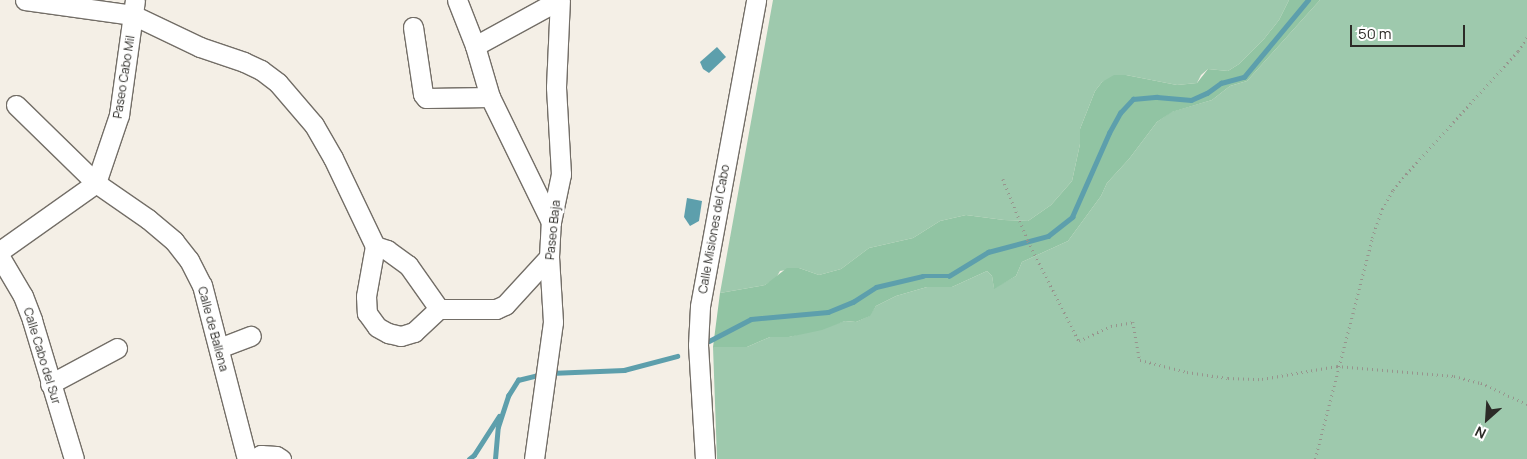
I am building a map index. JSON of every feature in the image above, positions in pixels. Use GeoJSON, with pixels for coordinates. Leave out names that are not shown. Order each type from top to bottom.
{"type":"FeatureCollection","features":[{"type":"Feature","properties":{"kind":"street"},"geometry":{"type":"LineString","coordinates":[[25,0],[134,8],[200,48],[244,62],[278,82],[314,125],[333,158],[375,246],[366,296],[367,313],[377,327],[388,333],[400,336],[414,332],[438,309],[496,309],[505,306],[549,257]]}},
{"type":"Feature","properties":{"kind":"street"},"geometry":{"type":"LineString","coordinates":[[457,0],[475,46],[490,98],[551,222]]}},
{"type":"Feature","properties":{"kind":"street"},"geometry":{"type":"LineString","coordinates":[[475,46],[559,0]]}},
{"type":"Feature","properties":{"kind":"street","name":"Paseo Baja"},"geometry":{"type":"LineString","coordinates":[[534,459],[553,322],[549,257],[551,222],[561,174],[556,87],[559,0]]}},
{"type":"Feature","properties":{"kind":"street","name":"Calle Misiones del Cabo"},"geometry":{"type":"LineString","coordinates":[[705,459],[698,345],[700,306],[756,0]]}},
{"type":"Feature","properties":{"kind":"street","name":"Paseo Cabo Mil"},"geometry":{"type":"LineString","coordinates":[[96,182],[119,115],[134,8]]}},
{"type":"Feature","properties":{"kind":"street"},"geometry":{"type":"LineString","coordinates":[[413,27],[423,94],[426,98],[490,98]]}},
{"type":"Feature","properties":{"kind":"street","name":"Calle de Ballena"},"geometry":{"type":"LineString","coordinates":[[16,105],[96,182],[148,219],[174,241],[189,260],[202,285],[247,459]]}},
{"type":"Feature","properties":{"kind":"street"},"geometry":{"type":"LineString","coordinates":[[0,251],[96,182]]}},
{"type":"Feature","properties":{"kind":"street"},"geometry":{"type":"LineString","coordinates":[[375,246],[393,254],[408,265],[438,309]]}},
{"type":"Feature","properties":{"kind":"street","name":"Calle Cabo del Sur"},"geometry":{"type":"LineString","coordinates":[[0,257],[23,296],[74,459]]}},
{"type":"Feature","properties":{"kind":"street"},"geometry":{"type":"LineString","coordinates":[[219,348],[251,336]]}},
{"type":"Feature","properties":{"kind":"street"},"geometry":{"type":"LineString","coordinates":[[50,384],[117,348]]}},
{"type":"Feature","properties":{"kind":"street"},"geometry":{"type":"LineString","coordinates":[[254,459],[261,455],[276,456],[281,459]]}},
{"type":"Feature","properties":{"kind":"path"},"geometry":{"type":"LineString","coordinates":[[1315,459],[1337,366],[1372,238],[1392,190],[1518,51],[1527,37]]}},
{"type":"Feature","properties":{"kind":"path"},"geometry":{"type":"LineString","coordinates":[[1003,179],[1028,241],[1079,341],[1111,326],[1134,322],[1140,360],[1187,372],[1228,378],[1262,379],[1337,366],[1454,376],[1481,383],[1527,404]]}},
{"type":"Feature","properties":{"kind":"green space"},"geometry":{"type":"Polygon","coordinates":[[[773,0],[1289,0],[1279,20],[1264,39],[1239,64],[1228,71],[1208,69],[1201,75],[1197,83],[1177,85],[1126,75],[1102,82],[1095,91],[1080,129],[1080,144],[1072,181],[1051,205],[1028,221],[966,215],[940,221],[913,238],[869,248],[841,269],[819,275],[799,268],[780,271],[776,278],[765,285],[720,293],[773,0]]]}},
{"type":"Feature","properties":{"kind":"green space"},"geometry":{"type":"Polygon","coordinates":[[[1289,0],[1320,0],[1247,81],[1230,86],[1212,100],[1172,112],[1157,122],[1129,159],[1107,183],[1101,196],[1068,241],[1022,262],[1016,276],[994,289],[992,276],[987,271],[952,287],[927,287],[896,296],[876,306],[870,316],[856,322],[845,321],[822,330],[789,337],[770,337],[747,347],[713,347],[720,293],[765,285],[787,268],[799,268],[819,275],[841,269],[869,248],[913,238],[940,221],[966,215],[1028,221],[1051,205],[1072,181],[1080,144],[1080,129],[1095,91],[1102,82],[1114,75],[1126,75],[1177,85],[1197,83],[1208,69],[1228,71],[1239,64],[1264,39],[1279,20],[1289,0]]]}},
{"type":"Feature","properties":{"kind":"green space"},"geometry":{"type":"Polygon","coordinates":[[[1320,0],[1527,0],[1527,459],[717,459],[713,347],[747,347],[770,337],[789,337],[845,321],[856,322],[869,316],[876,306],[896,296],[927,287],[952,287],[987,271],[992,276],[994,288],[1016,276],[1022,262],[1068,241],[1101,196],[1107,183],[1129,159],[1157,122],[1171,112],[1212,100],[1230,86],[1247,81],[1320,0]]]}},
{"type":"Feature","properties":{"kind":"water"},"geometry":{"type":"Polygon","coordinates":[[[717,47],[726,57],[709,73],[703,69],[700,62],[717,47]]]}},
{"type":"Feature","properties":{"kind":"water"},"geometry":{"type":"Polygon","coordinates":[[[687,198],[702,201],[699,221],[690,226],[684,217],[687,198]]]}},
{"type":"Feature","properties":{"kind":"waterway"},"geometry":{"type":"LineString","coordinates":[[709,341],[751,319],[828,312],[853,302],[876,287],[923,276],[949,276],[988,252],[1048,236],[1072,217],[1109,133],[1120,113],[1133,99],[1157,97],[1191,100],[1207,93],[1221,83],[1244,77],[1308,0]]}},
{"type":"Feature","properties":{"kind":"waterway"},"geometry":{"type":"LineString","coordinates":[[550,373],[624,370],[677,356]]}},
{"type":"Feature","properties":{"kind":"waterway"},"geometry":{"type":"LineString","coordinates":[[495,459],[498,427],[508,396],[518,380],[542,374]]}},
{"type":"Feature","properties":{"kind":"waterway"},"geometry":{"type":"LineString","coordinates":[[469,459],[474,455],[499,416]]}}]}
